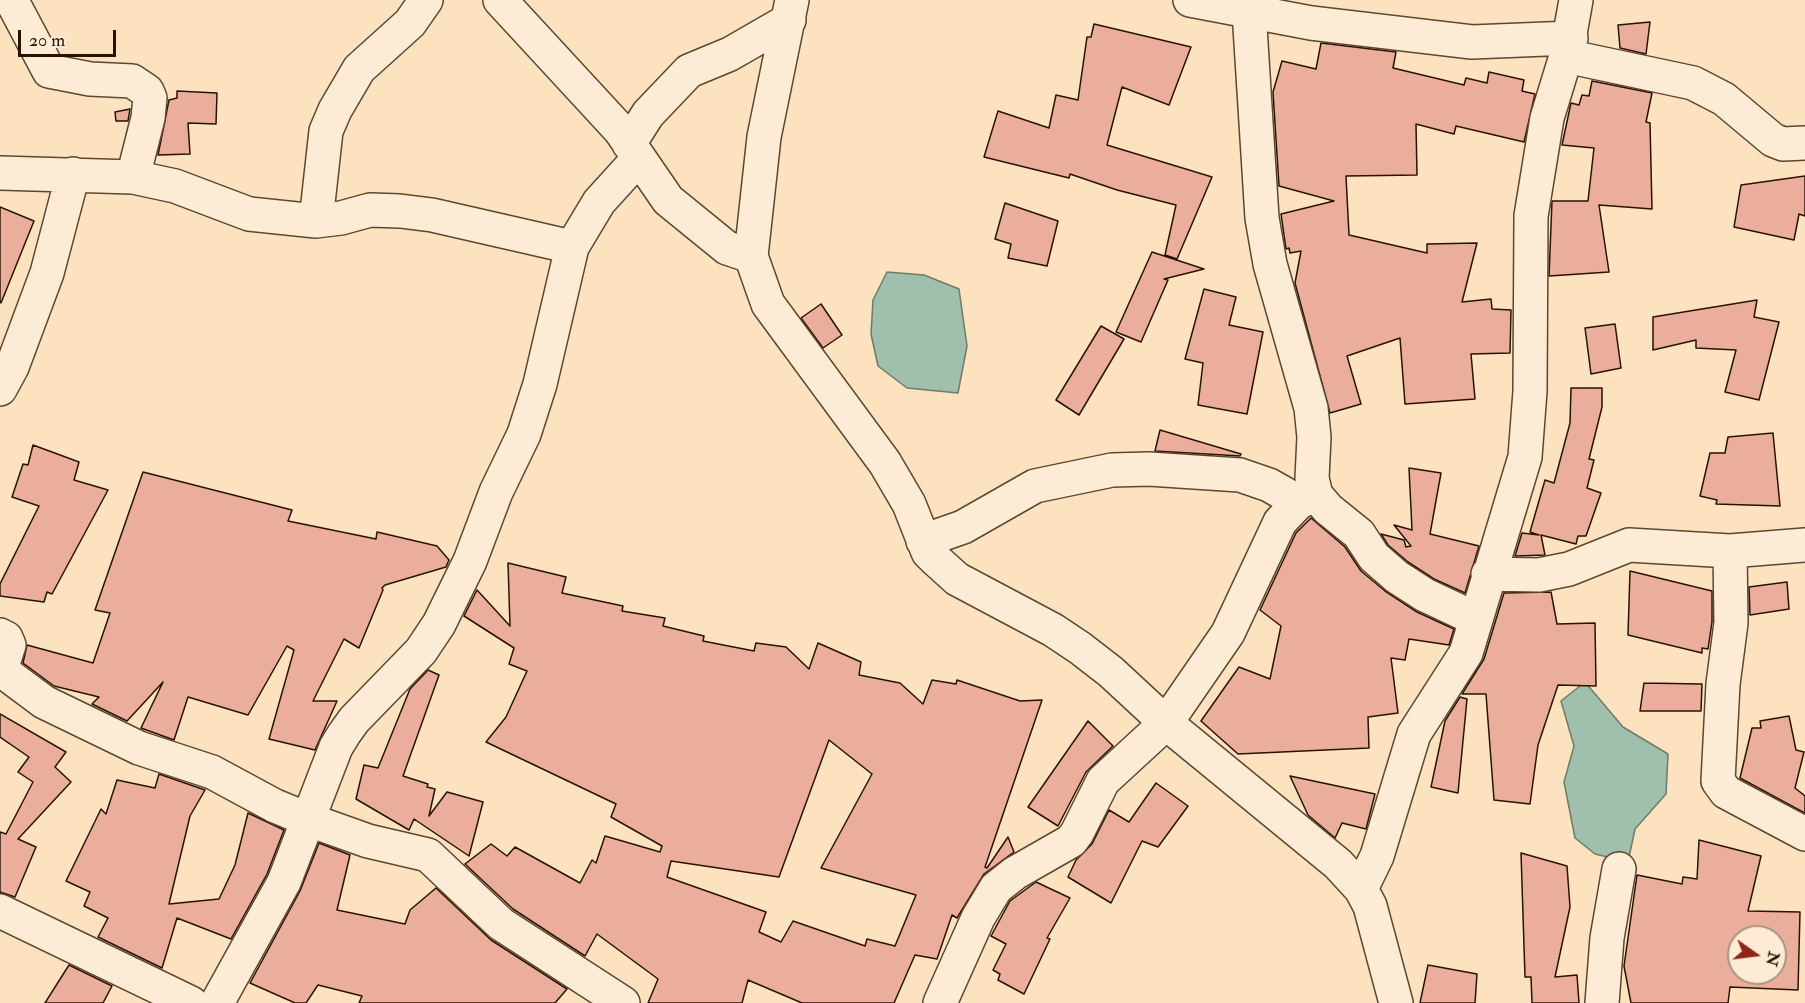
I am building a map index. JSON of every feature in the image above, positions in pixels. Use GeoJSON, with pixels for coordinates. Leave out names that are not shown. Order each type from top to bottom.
{"type":"FeatureCollection","features":[{"type":"Feature","properties":{"kind":"street"},"geometry":{"type":"LineString","coordinates":[[316,221],[326,131],[335,110],[358,69],[410,23],[426,0]]}},
{"type":"Feature","properties":{"kind":"street"},"geometry":{"type":"LineString","coordinates":[[501,0],[589,94],[679,211],[727,248],[751,256]]}},
{"type":"Feature","properties":{"kind":"street"},"geometry":{"type":"LineString","coordinates":[[1361,889],[1377,856],[1414,734],[1461,663],[1525,458],[1530,391],[1529,247],[1531,216],[1547,118],[1568,47],[1576,0]]}},
{"type":"Feature","properties":{"kind":"street"},"geometry":{"type":"LineString","coordinates":[[1202,1],[1311,23],[1472,42],[1568,47],[1702,86],[1724,99],[1773,140],[1783,144],[1805,143]]}},
{"type":"Feature","properties":{"kind":"street"},"geometry":{"type":"LineString","coordinates":[[9,9],[49,71],[90,79],[132,81],[147,92],[150,98],[148,118],[133,177]]}},
{"type":"Feature","properties":{"kind":"street"},"geometry":{"type":"LineString","coordinates":[[217,1003],[279,892],[336,747],[354,720],[421,651],[439,624],[471,561],[496,492],[524,434],[540,384],[572,247],[633,151],[648,114],[689,71],[730,54],[791,10]]}},
{"type":"Feature","properties":{"kind":"street"},"geometry":{"type":"LineString","coordinates":[[791,10],[764,137],[751,256],[768,304],[885,463],[909,504],[923,541],[936,560],[957,579],[1068,639],[1111,672],[1166,723],[1338,864],[1361,889],[1370,906],[1396,1003]]}},
{"type":"Feature","properties":{"kind":"street"},"geometry":{"type":"LineString","coordinates":[[940,1003],[978,918],[996,888],[1015,873],[1071,841],[1103,781],[1166,723],[1234,623],[1275,531],[1288,512],[1307,498],[1312,478],[1314,437],[1311,408],[1270,264],[1262,218],[1249,11]]}},
{"type":"Feature","properties":{"kind":"street"},"geometry":{"type":"LineString","coordinates":[[0,173],[133,177],[175,186],[249,214],[316,221],[341,218],[370,210],[400,211],[572,247]]}},
{"type":"Feature","properties":{"kind":"street"},"geometry":{"type":"LineString","coordinates":[[0,389],[12,367],[47,273],[73,174]]}},
{"type":"Feature","properties":{"kind":"street"},"geometry":{"type":"LineString","coordinates":[[923,541],[963,527],[1035,486],[1112,470],[1149,469],[1240,475],[1307,498],[1328,509],[1359,534],[1374,557],[1397,577],[1425,594],[1476,619]]}},
{"type":"Feature","properties":{"kind":"street"},"geometry":{"type":"LineString","coordinates":[[1488,574],[1539,575],[1559,571],[1629,544],[1730,550],[1805,545]]}},
{"type":"Feature","properties":{"kind":"street"},"geometry":{"type":"LineString","coordinates":[[1730,550],[1731,623],[1723,684],[1718,781],[1726,792],[1805,834]]}},
{"type":"Feature","properties":{"kind":"street"},"geometry":{"type":"LineString","coordinates":[[0,634],[9,645],[1,670],[24,689],[139,748],[212,772],[275,806],[309,820],[368,841],[428,855],[501,924],[612,1000]]}},
{"type":"Feature","properties":{"kind":"street"},"geometry":{"type":"LineString","coordinates":[[1602,1003],[1607,938],[1619,869]]}},
{"type":"Feature","properties":{"kind":"street"},"geometry":{"type":"LineString","coordinates":[[0,911],[191,1003]]}},
{"type":"Feature","properties":{"kind":"shaded area"},"geometry":{"type":"Polygon","coordinates":[[[887,272],[924,275],[959,289],[967,346],[958,393],[907,388],[878,366],[871,334],[873,300],[887,272]]]}},
{"type":"Feature","properties":{"kind":"shaded area"},"geometry":{"type":"Polygon","coordinates":[[[1585,682],[1623,727],[1668,754],[1666,794],[1635,829],[1628,862],[1595,854],[1575,838],[1564,782],[1574,746],[1561,701],[1585,682]]]}},
{"type":"Feature","properties":{"kind":"building"},"geometry":{"type":"Polygon","coordinates":[[[1650,22],[1646,54],[1620,48],[1618,25],[1650,22]]]}},
{"type":"Feature","properties":{"kind":"building"},"geometry":{"type":"Polygon","coordinates":[[[1094,24],[1191,47],[1169,105],[1122,87],[1107,145],[1212,177],[1177,259],[1165,255],[1176,205],[1117,190],[1070,174],[1069,178],[984,157],[998,111],[1049,128],[1056,95],[1078,100],[1087,37],[1091,37],[1094,24]]]}},
{"type":"Feature","properties":{"kind":"building"},"geometry":{"type":"Polygon","coordinates":[[[1321,43],[1396,52],[1393,68],[1464,85],[1466,78],[1487,83],[1489,72],[1524,80],[1522,91],[1535,94],[1524,142],[1456,126],[1454,134],[1416,124],[1417,175],[1346,176],[1349,235],[1427,253],[1427,244],[1477,243],[1462,302],[1491,299],[1492,309],[1511,310],[1510,353],[1471,354],[1475,399],[1405,404],[1400,338],[1347,356],[1361,404],[1330,413],[1295,283],[1301,251],[1290,253],[1289,248],[1286,249],[1281,214],[1334,201],[1279,186],[1273,92],[1282,61],[1316,69],[1321,43]]]}},
{"type":"Feature","properties":{"kind":"building"},"geometry":{"type":"Polygon","coordinates":[[[1592,81],[1652,93],[1646,122],[1650,123],[1652,209],[1599,205],[1609,272],[1549,276],[1552,201],[1588,201],[1594,148],[1562,145],[1571,103],[1579,105],[1582,95],[1589,96],[1592,81]]]}},
{"type":"Feature","properties":{"kind":"building"},"geometry":{"type":"Polygon","coordinates":[[[177,91],[217,93],[216,124],[188,123],[190,154],[158,155],[169,100],[177,98],[177,91]]]}},
{"type":"Feature","properties":{"kind":"building"},"geometry":{"type":"Polygon","coordinates":[[[130,109],[128,121],[116,121],[115,112],[130,109]]]}},
{"type":"Feature","properties":{"kind":"building"},"geometry":{"type":"Polygon","coordinates":[[[1805,176],[1805,216],[1799,214],[1794,240],[1734,227],[1741,185],[1805,176]]]}},
{"type":"Feature","properties":{"kind":"building"},"geometry":{"type":"Polygon","coordinates":[[[1005,203],[1058,221],[1047,266],[1008,258],[1011,244],[995,239],[1005,203]]]}},
{"type":"Feature","properties":{"kind":"building"},"geometry":{"type":"Polygon","coordinates":[[[0,207],[34,221],[1,303],[0,302],[0,207]]]}},
{"type":"Feature","properties":{"kind":"building"},"geometry":{"type":"Polygon","coordinates":[[[1152,252],[1204,269],[1164,279],[1168,280],[1141,342],[1116,332],[1152,252]]]}},
{"type":"Feature","properties":{"kind":"building"},"geometry":{"type":"Polygon","coordinates":[[[1204,289],[1236,297],[1229,325],[1263,332],[1247,414],[1198,405],[1203,363],[1185,359],[1204,289]]]}},
{"type":"Feature","properties":{"kind":"building"},"geometry":{"type":"Polygon","coordinates":[[[1757,300],[1754,317],[1779,322],[1759,400],[1725,392],[1736,350],[1696,348],[1696,340],[1653,350],[1653,317],[1757,300]]]}},
{"type":"Feature","properties":{"kind":"building"},"geometry":{"type":"Polygon","coordinates":[[[821,304],[842,335],[823,348],[801,318],[821,304]]]}},
{"type":"Feature","properties":{"kind":"building"},"geometry":{"type":"Polygon","coordinates":[[[1615,324],[1621,368],[1591,374],[1585,328],[1615,324]]]}},
{"type":"Feature","properties":{"kind":"building"},"geometry":{"type":"Polygon","coordinates":[[[1101,326],[1124,339],[1079,415],[1056,400],[1101,326]]]}},
{"type":"Feature","properties":{"kind":"building"},"geometry":{"type":"Polygon","coordinates":[[[1571,388],[1602,388],[1602,407],[1589,459],[1594,460],[1587,488],[1601,493],[1586,536],[1578,536],[1576,544],[1541,535],[1545,555],[1515,556],[1522,533],[1539,535],[1530,532],[1545,480],[1554,483],[1570,423],[1571,388]]]}},
{"type":"Feature","properties":{"kind":"building"},"geometry":{"type":"Polygon","coordinates":[[[1160,430],[1241,454],[1240,456],[1155,451],[1160,430]]]}},
{"type":"Feature","properties":{"kind":"building"},"geometry":{"type":"Polygon","coordinates":[[[1773,433],[1780,506],[1716,504],[1717,500],[1700,496],[1710,453],[1725,453],[1728,437],[1773,433]]]}},
{"type":"Feature","properties":{"kind":"building"},"geometry":{"type":"Polygon","coordinates":[[[33,445],[79,462],[74,480],[108,490],[52,594],[47,592],[44,602],[0,596],[0,584],[39,506],[12,497],[23,464],[28,465],[33,445]]]}},
{"type":"Feature","properties":{"kind":"building"},"geometry":{"type":"Polygon","coordinates":[[[1409,468],[1441,473],[1430,534],[1479,546],[1465,593],[1434,579],[1408,562],[1388,545],[1381,534],[1404,540],[1406,547],[1411,546],[1394,525],[1412,530],[1409,468]]]}},
{"type":"Feature","properties":{"kind":"building"},"geometry":{"type":"Polygon","coordinates":[[[143,472],[292,510],[288,521],[376,539],[377,532],[437,546],[449,560],[446,567],[385,585],[359,648],[344,639],[313,701],[337,701],[315,750],[269,739],[294,650],[287,646],[248,715],[188,697],[174,740],[141,728],[163,682],[127,721],[92,704],[99,697],[54,686],[23,663],[27,645],[93,663],[110,613],[95,610],[143,472]]]}},
{"type":"Feature","properties":{"kind":"building"},"geometry":{"type":"Polygon","coordinates":[[[1311,518],[1345,547],[1361,571],[1385,591],[1417,612],[1454,629],[1449,645],[1409,639],[1405,660],[1391,658],[1398,713],[1368,717],[1369,748],[1238,754],[1201,721],[1239,667],[1270,679],[1281,626],[1260,610],[1296,533],[1311,518]]]}},
{"type":"Feature","properties":{"kind":"building"},"geometry":{"type":"Polygon","coordinates":[[[508,563],[566,577],[562,593],[623,606],[622,611],[665,618],[663,626],[704,636],[703,641],[754,651],[756,643],[786,647],[809,669],[818,643],[861,662],[859,675],[900,683],[923,704],[932,680],[956,684],[957,680],[1020,701],[1042,700],[985,867],[987,868],[1008,837],[1014,852],[984,874],[957,918],[952,915],[937,959],[915,955],[894,1003],[802,1003],[748,980],[742,1003],[648,1003],[658,979],[597,934],[585,956],[513,909],[465,864],[491,844],[507,856],[515,847],[580,883],[592,860],[596,863],[605,836],[660,852],[662,846],[611,817],[616,804],[486,742],[506,717],[527,671],[509,664],[514,648],[464,616],[477,590],[510,626],[508,563]],[[829,740],[779,877],[671,861],[667,877],[766,912],[759,932],[781,942],[793,921],[865,946],[867,939],[895,946],[916,895],[821,868],[872,774],[829,740]]]}},
{"type":"Feature","properties":{"kind":"building"},"geometry":{"type":"Polygon","coordinates":[[[1630,571],[1712,591],[1712,622],[1708,649],[1702,648],[1702,653],[1628,635],[1630,571]]]}},
{"type":"Feature","properties":{"kind":"building"},"geometry":{"type":"Polygon","coordinates":[[[1787,582],[1789,609],[1750,615],[1749,587],[1787,582]]]}},
{"type":"Feature","properties":{"kind":"building"},"geometry":{"type":"Polygon","coordinates":[[[1551,592],[1557,624],[1595,623],[1596,686],[1558,685],[1538,745],[1530,804],[1494,800],[1486,694],[1462,694],[1484,659],[1504,593],[1551,592]]]}},
{"type":"Feature","properties":{"kind":"building"},"geometry":{"type":"Polygon","coordinates":[[[428,670],[439,675],[403,776],[428,784],[427,787],[435,789],[429,816],[447,792],[483,802],[469,856],[414,819],[409,830],[356,799],[364,765],[378,768],[410,689],[428,670]]]}},
{"type":"Feature","properties":{"kind":"building"},"geometry":{"type":"Polygon","coordinates":[[[1644,683],[1702,684],[1701,711],[1640,711],[1644,683]]]}},
{"type":"Feature","properties":{"kind":"building"},"geometry":{"type":"Polygon","coordinates":[[[1460,697],[1467,699],[1458,793],[1431,787],[1445,721],[1460,697]]]}},
{"type":"Feature","properties":{"kind":"building"},"geometry":{"type":"Polygon","coordinates":[[[0,714],[66,752],[55,767],[71,782],[18,839],[36,847],[15,897],[0,892],[0,832],[6,834],[33,782],[18,772],[29,757],[0,737],[0,714]]]}},
{"type":"Feature","properties":{"kind":"building"},"geometry":{"type":"Polygon","coordinates":[[[1789,716],[1796,750],[1804,752],[1795,788],[1805,796],[1805,813],[1740,778],[1752,728],[1761,728],[1760,721],[1789,716]]]}},
{"type":"Feature","properties":{"kind":"building"},"geometry":{"type":"Polygon","coordinates":[[[1088,721],[1113,746],[1086,772],[1058,826],[1028,807],[1088,721]]]}},
{"type":"Feature","properties":{"kind":"building"},"geometry":{"type":"Polygon","coordinates":[[[159,774],[205,790],[190,816],[169,904],[219,899],[235,865],[248,813],[284,830],[267,874],[231,939],[177,918],[162,968],[98,937],[108,918],[84,906],[90,892],[66,881],[101,809],[106,814],[117,780],[155,788],[159,774]]]}},
{"type":"Feature","properties":{"kind":"building"},"geometry":{"type":"Polygon","coordinates":[[[1290,776],[1375,794],[1366,829],[1342,823],[1335,838],[1308,815],[1290,776]]]}},
{"type":"Feature","properties":{"kind":"building"},"geometry":{"type":"Polygon","coordinates":[[[1156,783],[1188,806],[1158,847],[1142,841],[1111,903],[1068,877],[1076,860],[1092,844],[1109,810],[1129,822],[1156,783]]]}},
{"type":"Feature","properties":{"kind":"building"},"geometry":{"type":"Polygon","coordinates":[[[1699,840],[1761,856],[1748,911],[1800,912],[1798,990],[1730,987],[1728,1003],[1631,1003],[1624,966],[1637,875],[1682,884],[1683,877],[1697,879],[1699,840]]]}},
{"type":"Feature","properties":{"kind":"building"},"geometry":{"type":"Polygon","coordinates":[[[319,843],[350,855],[337,910],[405,924],[410,910],[436,888],[491,940],[567,989],[555,1003],[359,1003],[362,996],[318,985],[306,1003],[295,1003],[250,983],[300,891],[319,843]]]}},
{"type":"Feature","properties":{"kind":"building"},"geometry":{"type":"Polygon","coordinates":[[[1521,853],[1567,866],[1570,907],[1555,977],[1577,975],[1579,1003],[1532,1003],[1531,977],[1525,977],[1521,853]]]}},
{"type":"Feature","properties":{"kind":"building"},"geometry":{"type":"Polygon","coordinates":[[[1036,882],[1070,898],[1047,938],[1050,939],[1024,994],[998,980],[1000,974],[993,970],[1006,944],[991,936],[1010,901],[1036,882]]]}},
{"type":"Feature","properties":{"kind":"building"},"geometry":{"type":"Polygon","coordinates":[[[69,965],[112,986],[103,1003],[45,1003],[69,965]]]}},
{"type":"Feature","properties":{"kind":"building"},"geometry":{"type":"Polygon","coordinates":[[[1428,965],[1477,974],[1475,1003],[1420,1003],[1428,965]]]}}]}
